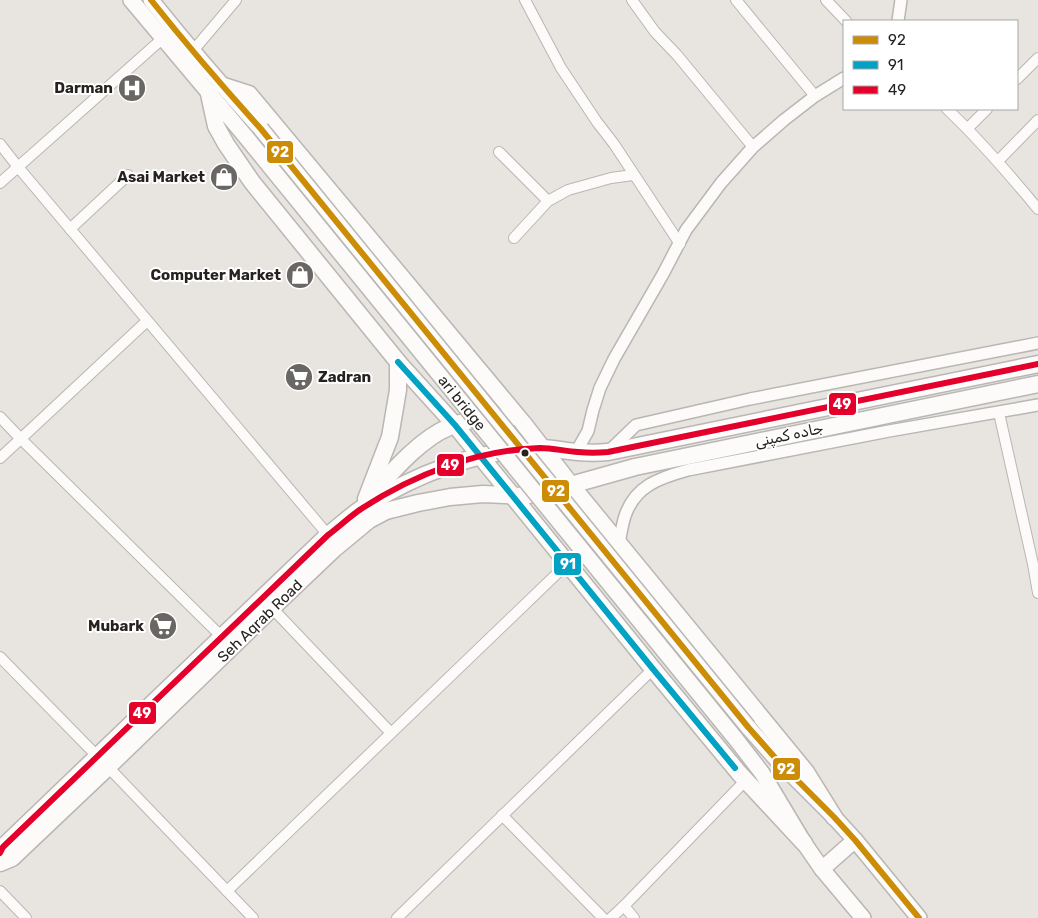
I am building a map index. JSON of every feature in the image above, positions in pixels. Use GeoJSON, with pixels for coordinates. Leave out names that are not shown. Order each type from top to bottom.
{"type":"FeatureCollection","features":[{"type":"Feature","properties":{"kind":"highway"},"geometry":{"type":"LineString","coordinates":[[804,843],[746,780],[653,669],[455,424],[398,362],[252,182],[216,126],[215,89],[249,94],[519,419],[571,486],[806,772],[834,816]]}},
{"type":"Feature","properties":{"kind":"highway"},"geometry":{"type":"LineString","coordinates":[[363,505],[390,437],[398,390],[398,362]]}},
{"type":"Feature","properties":{"kind":"highway","name":"جاده کمپنی"},"geometry":{"type":"LineString","coordinates":[[481,457],[516,450],[541,448],[576,452],[608,452],[1038,364]]}},
{"type":"Feature","properties":{"kind":"highway","name":"جاده کمپنی"},"geometry":{"type":"LineString","coordinates":[[571,486],[636,466],[1038,384]]}},
{"type":"Feature","properties":{"kind":"highway"},"geometry":{"type":"LineString","coordinates":[[363,505],[404,460],[442,430],[455,424],[471,421],[519,419]]}},
{"type":"Feature","properties":{"kind":"highway","name":"Seh Aqrab Road"},"geometry":{"type":"LineString","coordinates":[[0,863],[12,858],[222,637],[363,505],[398,486],[454,464],[481,457]]}},
{"type":"Feature","properties":{"kind":"highway","name":"Seh Aqrab Road"},"geometry":{"type":"LineString","coordinates":[[0,853],[3,847],[103,762],[369,520],[386,511],[418,503],[483,494],[523,496],[571,486]]}},
{"type":"Feature","properties":{"kind":"main road"},"geometry":{"type":"LineString","coordinates":[[131,0],[162,39],[261,129],[748,727],[778,761],[834,816],[919,918]]}},
{"type":"Feature","properties":{"kind":"main road"},"geometry":{"type":"LineString","coordinates":[[151,0],[192,52],[215,89]]}},
{"type":"Feature","properties":{"kind":"main road","name":"ari bridge"},"geometry":{"type":"LineString","coordinates":[[215,89],[246,138],[735,738],[762,773],[822,869],[863,918]]}},
{"type":"Feature","properties":{"kind":"main road"},"geometry":{"type":"LineString","coordinates":[[822,869],[855,840]]}},
{"type":"Feature","properties":{"kind":"street"},"geometry":{"type":"LineString","coordinates":[[192,52],[236,0]]}},
{"type":"Feature","properties":{"kind":"street"},"geometry":{"type":"LineString","coordinates":[[525,0],[561,68],[680,244]]}},
{"type":"Feature","properties":{"kind":"street"},"geometry":{"type":"LineString","coordinates":[[632,0],[656,32],[753,147]]}},
{"type":"Feature","properties":{"kind":"street"},"geometry":{"type":"LineString","coordinates":[[736,0],[815,96]]}},
{"type":"Feature","properties":{"kind":"street"},"geometry":{"type":"LineString","coordinates":[[826,0],[845,20]]}},
{"type":"Feature","properties":{"kind":"street"},"geometry":{"type":"LineString","coordinates":[[898,20],[901,0]]}},
{"type":"Feature","properties":{"kind":"street"},"geometry":{"type":"LineString","coordinates":[[0,183],[162,39]]}},
{"type":"Feature","properties":{"kind":"street"},"geometry":{"type":"LineString","coordinates":[[1018,78],[1038,58]]}},
{"type":"Feature","properties":{"kind":"street"},"geometry":{"type":"LineString","coordinates":[[576,452],[588,431],[592,410],[614,359],[680,244],[686,230],[721,183],[753,147],[815,96],[843,79]]}},
{"type":"Feature","properties":{"kind":"street"},"geometry":{"type":"LineString","coordinates":[[948,110],[1034,195],[1038,209]]}},
{"type":"Feature","properties":{"kind":"street"},"geometry":{"type":"LineString","coordinates":[[968,128],[986,110]]}},
{"type":"Feature","properties":{"kind":"street"},"geometry":{"type":"LineString","coordinates":[[998,161],[1038,120]]}},
{"type":"Feature","properties":{"kind":"street"},"geometry":{"type":"LineString","coordinates":[[0,144],[18,168],[328,536]]}},
{"type":"Feature","properties":{"kind":"street"},"geometry":{"type":"LineString","coordinates":[[499,152],[548,201]]}},
{"type":"Feature","properties":{"kind":"street"},"geometry":{"type":"LineString","coordinates":[[70,229],[128,175]]}},
{"type":"Feature","properties":{"kind":"street"},"geometry":{"type":"LineString","coordinates":[[514,238],[548,201],[568,190],[610,178],[633,175]]}},
{"type":"Feature","properties":{"kind":"street"},"geometry":{"type":"LineString","coordinates":[[0,458],[147,321]]}},
{"type":"Feature","properties":{"kind":"street"},"geometry":{"type":"LineString","coordinates":[[608,452],[636,425],[750,399],[1038,343]]}},
{"type":"Feature","properties":{"kind":"street"},"geometry":{"type":"LineString","coordinates":[[619,543],[624,516],[634,498],[645,487],[663,476],[890,431],[1038,405]]}},
{"type":"Feature","properties":{"kind":"street"},"geometry":{"type":"LineString","coordinates":[[999,413],[1036,564],[1038,593]]}},
{"type":"Feature","properties":{"kind":"street"},"geometry":{"type":"LineString","coordinates":[[0,417],[222,637]]}},
{"type":"Feature","properties":{"kind":"street"},"geometry":{"type":"LineString","coordinates":[[227,890],[568,563]]}},
{"type":"Feature","properties":{"kind":"street"},"geometry":{"type":"LineString","coordinates":[[272,608],[391,733]]}},
{"type":"Feature","properties":{"kind":"street"},"geometry":{"type":"LineString","coordinates":[[0,657],[254,918]]}},
{"type":"Feature","properties":{"kind":"street"},"geometry":{"type":"LineString","coordinates":[[397,918],[653,669]]}},
{"type":"Feature","properties":{"kind":"street"},"geometry":{"type":"LineString","coordinates":[[611,918],[746,780]]}},
{"type":"Feature","properties":{"kind":"street"},"geometry":{"type":"LineString","coordinates":[[502,816],[603,918]]}},
{"type":"Feature","properties":{"kind":"street"},"geometry":{"type":"LineString","coordinates":[[0,891],[26,918]]}},
{"type":"Feature","properties":{"kind":"street"},"geometry":{"type":"LineString","coordinates":[[624,906],[634,918]]}},
{"type":"Feature","properties":{"kind":"transit line","name":"92"},"geometry":{"type":"LineString","coordinates":[[151,0],[261,129],[748,727],[778,761],[855,840],[919,918]]}},
{"type":"Feature","properties":{"kind":"transit line","name":"91"},"geometry":{"type":"LineString","coordinates":[[398,362],[455,425],[735,768]]}},
{"type":"Feature","properties":{"kind":"transit line","name":"49"},"geometry":{"type":"LineString","coordinates":[[0,853],[3,847],[328,535],[352,515],[402,485],[446,466],[492,454],[540,448],[586,453],[608,452],[1038,364]]}},
{"type":"Feature","properties":{"kind":"place","name":"Darman"},"geometry":{"type":"Point","coordinates":[132,88]}},
{"type":"Feature","properties":{"kind":"place","name":"Asai Market"},"geometry":{"type":"Point","coordinates":[224,177]}},
{"type":"Feature","properties":{"kind":"place","name":"Computer Market"},"geometry":{"type":"Point","coordinates":[300,275]}},
{"type":"Feature","properties":{"kind":"place","name":"Zadran"},"geometry":{"type":"Point","coordinates":[299,377]}},
{"type":"Feature","properties":{"kind":"place","name":"Mubark"},"geometry":{"type":"Point","coordinates":[163,626]}}]}
